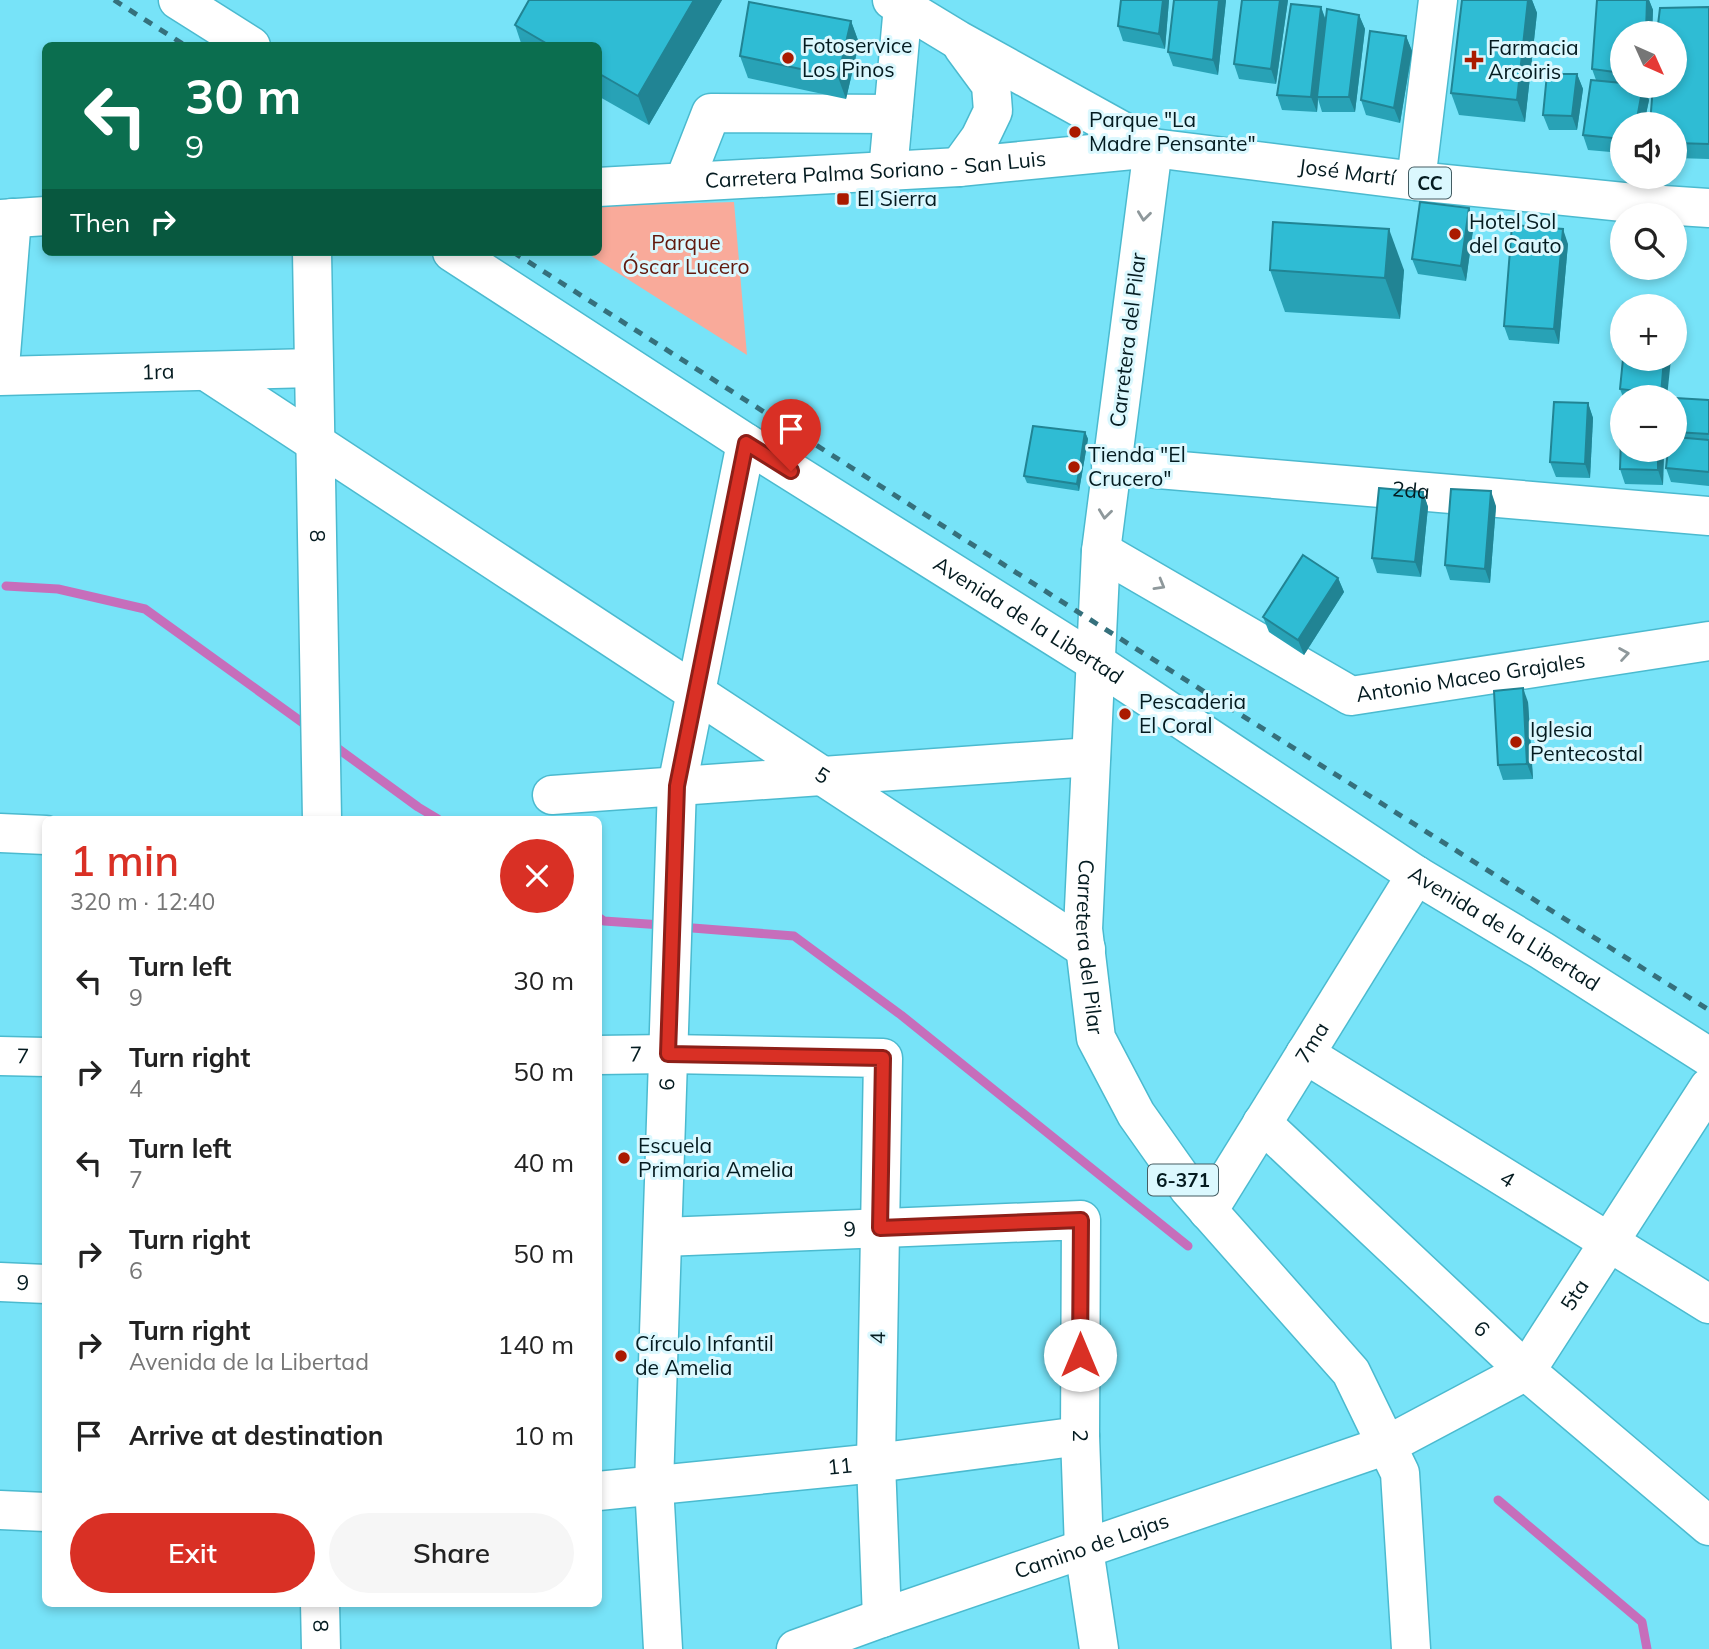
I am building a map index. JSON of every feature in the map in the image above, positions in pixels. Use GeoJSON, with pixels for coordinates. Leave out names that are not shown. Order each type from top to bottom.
{"type":"FeatureCollection","features":[{"type":"Feature","properties":{"kind":"street"},"geometry":{"type":"LineString","coordinates":[[178,0],[245,42]]}},
{"type":"Feature","properties":{"kind":"street"},"geometry":{"type":"LineString","coordinates":[[1416,181],[1438,0]]}},
{"type":"Feature","properties":{"kind":"street"},"geometry":{"type":"LineString","coordinates":[[888,171],[897,3]]}},
{"type":"Feature","properties":{"kind":"street","name":"CC"},"geometry":{"type":"LineString","coordinates":[[897,3],[958,40],[1153,148]]}},
{"type":"Feature","properties":{"kind":"street"},"geometry":{"type":"LineString","coordinates":[[958,40],[991,85],[993,111],[980,138],[959,167]]}},
{"type":"Feature","properties":{"kind":"street"},"geometry":{"type":"LineString","coordinates":[[684,182],[711,113],[893,114]]}},
{"type":"Feature","properties":{"kind":"street","name":"José Martí"},"geometry":{"type":"LineString","coordinates":[[1153,148],[1416,181],[1709,208]]}},
{"type":"Feature","properties":{"kind":"street","name":"Carretera Palma Soriano - San Luis"},"geometry":{"type":"LineString","coordinates":[[602,187],[959,167],[1153,148]]}},
{"type":"Feature","properties":{"kind":"street","name":"Carretera del Pilar"},"geometry":{"type":"LineString","coordinates":[[1153,148],[1101,551],[1083,929],[1096,1038],[1136,1114],[1189,1189],[1350,1372],[1400,1474],[1411,1649]]}},
{"type":"Feature","properties":{"kind":"street"},"geometry":{"type":"LineString","coordinates":[[0,367],[19,218]]}},
{"type":"Feature","properties":{"kind":"street","name":"8"},"geometry":{"type":"LineString","coordinates":[[312,256],[322,816]]}},
{"type":"Feature","properties":{"kind":"street","name":"Avenida de la Libertad"},"geometry":{"type":"LineString","coordinates":[[458,256],[746,443],[1095,662],[1416,875],[1541,950],[1709,1057]]}},
{"type":"Feature","properties":{"kind":"street","name":"1ra"},"geometry":{"type":"LineString","coordinates":[[0,376],[313,368]]}},
{"type":"Feature","properties":{"kind":"street"},"geometry":{"type":"LineString","coordinates":[[206,371],[1086,949]]}},
{"type":"Feature","properties":{"kind":"street","name":"6"},"geometry":{"type":"LineString","coordinates":[[663,1649],[654,1485],[677,786],[746,443]]}},
{"type":"Feature","properties":{"kind":"street","name":"2da"},"geometry":{"type":"LineString","coordinates":[[1111,465],[1709,516]]}},
{"type":"Feature","properties":{"kind":"street","name":"Antonio Maceo Grajales"},"geometry":{"type":"LineString","coordinates":[[1101,551],[1351,696],[1709,641]]}},
{"type":"Feature","properties":{"kind":"street","name":"5"},"geometry":{"type":"LineString","coordinates":[[552,795],[1091,757]]}},
{"type":"Feature","properties":{"kind":"street"},"geometry":{"type":"LineString","coordinates":[[0,832],[42,835]]}},
{"type":"Feature","properties":{"kind":"street","name":"7ma"},"geometry":{"type":"LineString","coordinates":[[1208,1211],[1416,875]]}},
{"type":"Feature","properties":{"kind":"street","name":"4"},"geometry":{"type":"LineString","coordinates":[[1306,1054],[1709,1304]]}},
{"type":"Feature","properties":{"kind":"street","name":"7"},"geometry":{"type":"LineString","coordinates":[[602,1055],[883,1058]]}},
{"type":"Feature","properties":{"kind":"street","name":"7"},"geometry":{"type":"LineString","coordinates":[[0,1056],[42,1057]]}},
{"type":"Feature","properties":{"kind":"street","name":"4"},"geometry":{"type":"LineString","coordinates":[[882,1618],[876,1463],[883,1058]]}},
{"type":"Feature","properties":{"kind":"street","name":"5ta"},"geometry":{"type":"LineString","coordinates":[[1387,1445],[1526,1371],[1709,1087]]}},
{"type":"Feature","properties":{"kind":"street","name":"6"},"geometry":{"type":"LineString","coordinates":[[1262,1123],[1526,1371],[1709,1526]]}},
{"type":"Feature","properties":{"kind":"street","name":"9"},"geometry":{"type":"LineString","coordinates":[[663,1237],[1081,1220]]}},
{"type":"Feature","properties":{"kind":"street","name":"2"},"geometry":{"type":"LineString","coordinates":[[1081,1220],[1080,1436],[1084,1549],[1099,1649]]}},
{"type":"Feature","properties":{"kind":"street","name":"9"},"geometry":{"type":"LineString","coordinates":[[0,1282],[42,1284]]}},
{"type":"Feature","properties":{"kind":"street","name":"11"},"geometry":{"type":"LineString","coordinates":[[602,1491],[876,1463],[1080,1436]]}},
{"type":"Feature","properties":{"kind":"street","name":"Camino de Lajas"},"geometry":{"type":"LineString","coordinates":[[796,1649],[1387,1445]]}},
{"type":"Feature","properties":{"kind":"street"},"geometry":{"type":"LineString","coordinates":[[0,1510],[42,1511]]}},
{"type":"Feature","properties":{"kind":"street","name":"8"},"geometry":{"type":"LineString","coordinates":[[320,1607],[321,1649]]}},
{"type":"Feature","properties":{"kind":"green space","name":"Parque Óscar Lucero"},"geometry":{"type":"Polygon","coordinates":[[[734,202],[747,355],[591,256],[602,256],[602,206],[734,202]]]}},
{"type":"Feature","properties":{"kind":"building"},"geometry":{"type":"Polygon","coordinates":[[[529,0],[694,0],[638,96],[602,75],[602,42],[544,42],[515,25],[529,0]]]}},
{"type":"Feature","properties":{"kind":"building"},"geometry":{"type":"Polygon","coordinates":[[[1121,0],[1163,0],[1159,34],[1118,26],[1121,0]]]}},
{"type":"Feature","properties":{"kind":"building"},"geometry":{"type":"Polygon","coordinates":[[[1174,0],[1219,0],[1213,60],[1168,52],[1174,0]]]}},
{"type":"Feature","properties":{"kind":"building"},"geometry":{"type":"Polygon","coordinates":[[[1242,0],[1280,0],[1271,69],[1234,64],[1242,0]]]}},
{"type":"Feature","properties":{"kind":"building"},"geometry":{"type":"Polygon","coordinates":[[[1462,0],[1528,0],[1517,100],[1451,93],[1462,0]]]}},
{"type":"Feature","properties":{"kind":"building"},"geometry":{"type":"Polygon","coordinates":[[[1597,0],[1647,0],[1646,21],[1610,21],[1610,71],[1592,69],[1597,0]]]}},
{"type":"Feature","properties":{"kind":"building"},"geometry":{"type":"Polygon","coordinates":[[[749,2],[851,21],[838,77],[740,56],[749,2]]]}},
{"type":"Feature","properties":{"kind":"building"},"geometry":{"type":"Polygon","coordinates":[[[1291,4],[1321,7],[1311,97],[1277,95],[1291,4]]]}},
{"type":"Feature","properties":{"kind":"building"},"geometry":{"type":"Polygon","coordinates":[[[1709,7],[1709,144],[1687,143],[1687,112],[1651,112],[1652,98],[1687,98],[1687,21],[1658,21],[1660,8],[1709,7]]]}},
{"type":"Feature","properties":{"kind":"building"},"geometry":{"type":"Polygon","coordinates":[[[1327,9],[1359,15],[1349,97],[1317,97],[1327,9]]]}},
{"type":"Feature","properties":{"kind":"building"},"geometry":{"type":"Polygon","coordinates":[[[1370,31],[1406,36],[1394,108],[1361,100],[1370,31]]]}},
{"type":"Feature","properties":{"kind":"building"},"geometry":{"type":"Polygon","coordinates":[[[1547,74],[1577,74],[1572,116],[1543,115],[1547,74]]]}},
{"type":"Feature","properties":{"kind":"building"},"geometry":{"type":"Polygon","coordinates":[[[1591,80],[1610,82],[1610,98],[1641,98],[1638,112],[1610,112],[1610,138],[1583,135],[1591,80]]]}},
{"type":"Feature","properties":{"kind":"building"},"geometry":{"type":"Polygon","coordinates":[[[1420,202],[1469,208],[1461,266],[1412,259],[1420,202]]]}},
{"type":"Feature","properties":{"kind":"building"},"geometry":{"type":"Polygon","coordinates":[[[1273,222],[1389,229],[1385,278],[1270,270],[1273,222]]]}},
{"type":"Feature","properties":{"kind":"building"},"geometry":{"type":"Polygon","coordinates":[[[1512,225],[1563,229],[1554,329],[1504,326],[1512,225]]]}},
{"type":"Feature","properties":{"kind":"building"},"geometry":{"type":"Polygon","coordinates":[[[1622,371],[1663,371],[1662,385],[1620,385],[1622,371]]]}},
{"type":"Feature","properties":{"kind":"building"},"geometry":{"type":"Polygon","coordinates":[[[1687,399],[1709,400],[1709,434],[1687,433],[1687,399]]]}},
{"type":"Feature","properties":{"kind":"building"},"geometry":{"type":"Polygon","coordinates":[[[1554,402],[1588,403],[1585,464],[1550,462],[1554,402]]]}},
{"type":"Feature","properties":{"kind":"building"},"geometry":{"type":"Polygon","coordinates":[[[1033,426],[1085,432],[1077,484],[1024,476],[1033,426]]]}},
{"type":"Feature","properties":{"kind":"building"},"geometry":{"type":"Polygon","coordinates":[[[1687,438],[1709,440],[1709,472],[1666,468],[1667,462],[1687,462],[1687,438]]]}},
{"type":"Feature","properties":{"kind":"building"},"geometry":{"type":"Polygon","coordinates":[[[1620,462],[1658,462],[1658,470],[1620,469],[1620,462]]]}},
{"type":"Feature","properties":{"kind":"building"},"geometry":{"type":"Polygon","coordinates":[[[1379,488],[1423,492],[1415,562],[1372,558],[1379,488]]]}},
{"type":"Feature","properties":{"kind":"building"},"geometry":{"type":"Polygon","coordinates":[[[1451,489],[1491,491],[1485,569],[1445,565],[1451,489]]]}},
{"type":"Feature","properties":{"kind":"building"},"geometry":{"type":"Polygon","coordinates":[[[1303,555],[1338,578],[1298,640],[1263,617],[1303,555]]]}},
{"type":"Feature","properties":{"kind":"building","name":"Iglesia Pentecostal"},"geometry":{"type":"Polygon","coordinates":[[[1523,688],[1527,764],[1498,765],[1494,691],[1523,688]]]}},
{"type":"Feature","properties":{"kind":"waterway"},"geometry":{"type":"LineString","coordinates":[[6,586],[58,589],[145,609],[310,728]]}},
{"type":"Feature","properties":{"kind":"waterway"},"geometry":{"type":"LineString","coordinates":[[333,745],[433,816]]}},
{"type":"Feature","properties":{"kind":"waterway"},"geometry":{"type":"LineString","coordinates":[[602,920],[662,925]]}},
{"type":"Feature","properties":{"kind":"waterway"},"geometry":{"type":"LineString","coordinates":[[680,927],[794,936],[901,1015],[1188,1246]]}},
{"type":"Feature","properties":{"kind":"waterway"},"geometry":{"type":"LineString","coordinates":[[1498,1500],[1642,1622],[1647,1649]]}},
{"type":"Feature","properties":{"kind":"railway"},"geometry":{"type":"LineString","coordinates":[[114,0],[180,42]]}},
{"type":"Feature","properties":{"kind":"railway"},"geometry":{"type":"LineString","coordinates":[[519,256],[1709,1010]]}},
{"type":"Feature","properties":{"kind":"place","name":"Fotoservice Los Pinos"},"geometry":{"type":"Point","coordinates":[788,58]}},
{"type":"Feature","properties":{"kind":"place","name":"Farmacia Arcoiris"},"geometry":{"type":"Point","coordinates":[1474,60]}},
{"type":"Feature","properties":{"kind":"place","name":"Parque \"La Madre Pensante\""},"geometry":{"type":"Point","coordinates":[1075,132]}},
{"type":"Feature","properties":{"kind":"place","name":"El Sierra"},"geometry":{"type":"Point","coordinates":[843,199]}},
{"type":"Feature","properties":{"kind":"place","name":"Hotel Sol del Cauto"},"geometry":{"type":"Point","coordinates":[1455,234]}},
{"type":"Feature","properties":{"kind":"place","name":"Tienda \"El Crucero\""},"geometry":{"type":"Point","coordinates":[1074,467]}},
{"type":"Feature","properties":{"kind":"place","name":"Pescaderia El Coral"},"geometry":{"type":"Point","coordinates":[1125,714]}},
{"type":"Feature","properties":{"kind":"place","name":"Iglesia Pentecostal"},"geometry":{"type":"Point","coordinates":[1516,742]}},
{"type":"Feature","properties":{"kind":"place","name":"Escuela Primaria Amelia"},"geometry":{"type":"Point","coordinates":[624,1158]}},
{"type":"Feature","properties":{"kind":"place","name":"Círculo Infantil de Amelia"},"geometry":{"type":"Point","coordinates":[621,1356]}},
{"type":"Feature","properties":{"kind":"route"},"geometry":{"type":"LineString","coordinates":[[791,471],[746,443],[677,786],[668,1054],[883,1058],[880,1228],[1081,1220],[1080,1355]]}}]}
